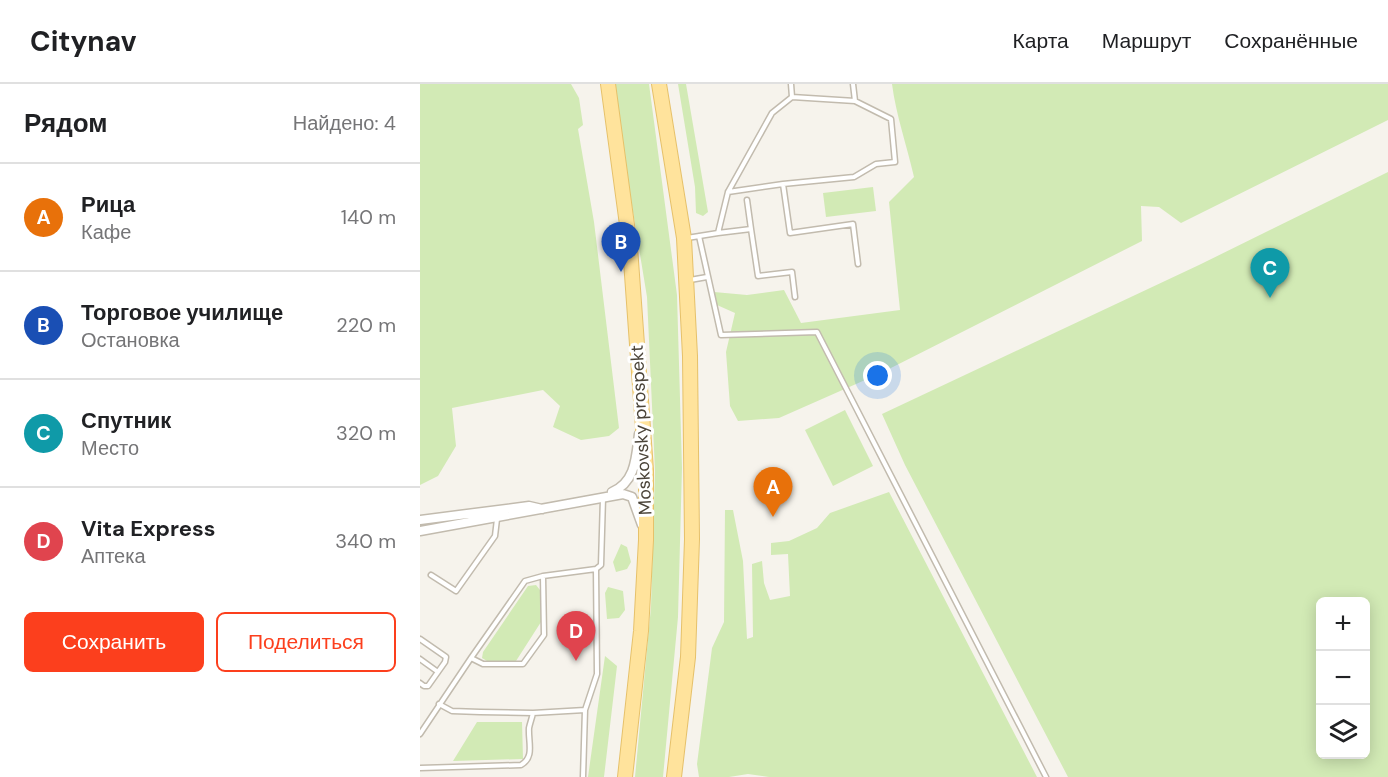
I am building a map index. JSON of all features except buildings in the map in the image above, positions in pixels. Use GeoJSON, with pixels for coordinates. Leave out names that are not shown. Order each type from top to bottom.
{"type":"FeatureCollection","features":[{"type":"Feature","properties":{"kind":"main road","name":"Moskovsky prospekt"},"geometry":{"type":"LineString","coordinates":[[608,84],[630,247],[646,470],[646,540],[641,631],[625,777]]}},
{"type":"Feature","properties":{"kind":"main road"},"geometry":{"type":"LineString","coordinates":[[659,84],[684,238],[690,356],[692,538],[688,657],[674,777]]}},
{"type":"Feature","properties":{"kind":"street"},"geometry":{"type":"LineString","coordinates":[[603,496],[626,483],[635,467],[642,409]]}},
{"type":"Feature","properties":{"kind":"street"},"geometry":{"type":"LineString","coordinates":[[420,531],[623,494],[632,497],[646,540]]}},
{"type":"Feature","properties":{"kind":"street"},"geometry":{"type":"LineString","coordinates":[[420,520],[529,506],[545,510]]}},
{"type":"Feature","properties":{"kind":"lane"},"geometry":{"type":"LineString","coordinates":[[791,84],[792,97]]}},
{"type":"Feature","properties":{"kind":"lane"},"geometry":{"type":"LineString","coordinates":[[853,84],[855,101]]}},
{"type":"Feature","properties":{"kind":"lane"},"geometry":{"type":"LineString","coordinates":[[718,233],[728,192],[772,113],[792,97],[855,101],[891,119],[895,162],[876,164],[854,177],[728,192]]}},
{"type":"Feature","properties":{"kind":"lane"},"geometry":{"type":"LineString","coordinates":[[783,184],[790,233],[853,224],[858,264]]}},
{"type":"Feature","properties":{"kind":"lane"},"geometry":{"type":"LineString","coordinates":[[747,200],[758,276],[792,272],[795,297]]}},
{"type":"Feature","properties":{"kind":"lane"},"geometry":{"type":"LineString","coordinates":[[684,238],[751,229]]}},
{"type":"Feature","properties":{"kind":"lane"},"geometry":{"type":"LineString","coordinates":[[699,236],[721,335],[817,332],[1046,777]]}},
{"type":"Feature","properties":{"kind":"lane"},"geometry":{"type":"LineString","coordinates":[[686,280],[707,277]]}},
{"type":"Feature","properties":{"kind":"lane"},"geometry":{"type":"LineString","coordinates":[[420,735],[525,581],[543,576],[596,569],[601,565],[603,496]]}},
{"type":"Feature","properties":{"kind":"lane"},"geometry":{"type":"LineString","coordinates":[[431,575],[456,591],[495,536],[497,518]]}},
{"type":"Feature","properties":{"kind":"lane"},"geometry":{"type":"LineString","coordinates":[[583,777],[585,710],[597,674],[596,569]]}},
{"type":"Feature","properties":{"kind":"lane"},"geometry":{"type":"LineString","coordinates":[[471,658],[483,664],[524,664],[544,635],[543,576]]}},
{"type":"Feature","properties":{"kind":"lane"},"geometry":{"type":"LineString","coordinates":[[420,639],[446,657],[428,686],[420,683]]}},
{"type":"Feature","properties":{"kind":"lane"},"geometry":{"type":"LineString","coordinates":[[420,659],[438,672]]}},
{"type":"Feature","properties":{"kind":"lane"},"geometry":{"type":"LineString","coordinates":[[439,704],[452,711],[532,713],[585,710]]}},
{"type":"Feature","properties":{"kind":"lane"},"geometry":{"type":"LineString","coordinates":[[420,768],[521,765],[527,762],[530,756],[529,728],[532,713]]}},
{"type":"Feature","properties":{"kind":"green space"},"geometry":{"type":"Polygon","coordinates":[[[420,84],[571,84],[579,98],[583,125],[578,129],[594,222],[619,428],[609,436],[581,440],[553,427],[560,406],[543,390],[452,408],[456,446],[438,476],[420,485],[420,84]]]}},
{"type":"Feature","properties":{"kind":"green space"},"geometry":{"type":"Polygon","coordinates":[[[612,84],[649,84],[677,295],[682,468],[678,617],[663,777],[635,777],[651,607],[655,471],[647,297],[612,84]]]}},
{"type":"Feature","properties":{"kind":"green space"},"geometry":{"type":"Polygon","coordinates":[[[678,84],[686,84],[708,212],[703,216],[696,213],[695,187],[678,84]]]}},
{"type":"Feature","properties":{"kind":"green space"},"geometry":{"type":"Polygon","coordinates":[[[892,84],[1388,84],[1388,120],[1181,223],[1159,207],[1141,206],[1142,241],[881,373],[779,418],[738,421],[730,406],[726,352],[735,313],[717,305],[714,292],[747,295],[784,290],[801,323],[900,310],[889,202],[914,177],[892,84]]]}},
{"type":"Feature","properties":{"kind":"green space"},"geometry":{"type":"Polygon","coordinates":[[[1388,172],[1388,777],[1068,777],[905,465],[882,414],[1199,265],[1388,172]]]}},
{"type":"Feature","properties":{"kind":"green space"},"geometry":{"type":"Polygon","coordinates":[[[873,187],[876,211],[826,217],[823,193],[873,187]]]}},
{"type":"Feature","properties":{"kind":"green space"},"geometry":{"type":"Polygon","coordinates":[[[845,410],[873,466],[833,486],[805,430],[845,410]]]}},
{"type":"Feature","properties":{"kind":"green space"},"geometry":{"type":"Polygon","coordinates":[[[889,492],[1037,777],[769,777],[748,774],[729,777],[699,777],[697,764],[712,648],[724,622],[725,510],[733,510],[743,561],[747,639],[753,637],[752,564],[762,561],[764,583],[770,600],[790,596],[788,554],[771,555],[771,543],[789,541],[817,528],[830,513],[889,492]]]}},
{"type":"Feature","properties":{"kind":"green space"},"geometry":{"type":"Polygon","coordinates":[[[621,544],[627,547],[631,562],[627,569],[616,572],[613,562],[621,544]]]}},
{"type":"Feature","properties":{"kind":"green space"},"geometry":{"type":"Polygon","coordinates":[[[536,585],[540,590],[541,622],[516,661],[487,661],[482,658],[483,652],[528,586],[536,585]]]}},
{"type":"Feature","properties":{"kind":"green space"},"geometry":{"type":"Polygon","coordinates":[[[608,587],[623,591],[625,610],[619,618],[607,619],[605,593],[608,587]]]}},
{"type":"Feature","properties":{"kind":"green space"},"geometry":{"type":"Polygon","coordinates":[[[605,656],[617,666],[604,777],[588,777],[605,656]]]}},
{"type":"Feature","properties":{"kind":"green space"},"geometry":{"type":"Polygon","coordinates":[[[477,722],[522,722],[523,759],[453,761],[477,722]]]}},
{"type":"Feature","properties":{"kind":"place","name":"Торговое училище"},"geometry":{"type":"Point","coordinates":[621,272]}},
{"type":"Feature","properties":{"kind":"place","name":"Спутник"},"geometry":{"type":"Point","coordinates":[1270,298]}},
{"type":"Feature","properties":{"kind":"place","name":"Рица"},"geometry":{"type":"Point","coordinates":[773,517]}},
{"type":"Feature","properties":{"kind":"place","name":"Vita Express"},"geometry":{"type":"Point","coordinates":[576,661]}}]}
